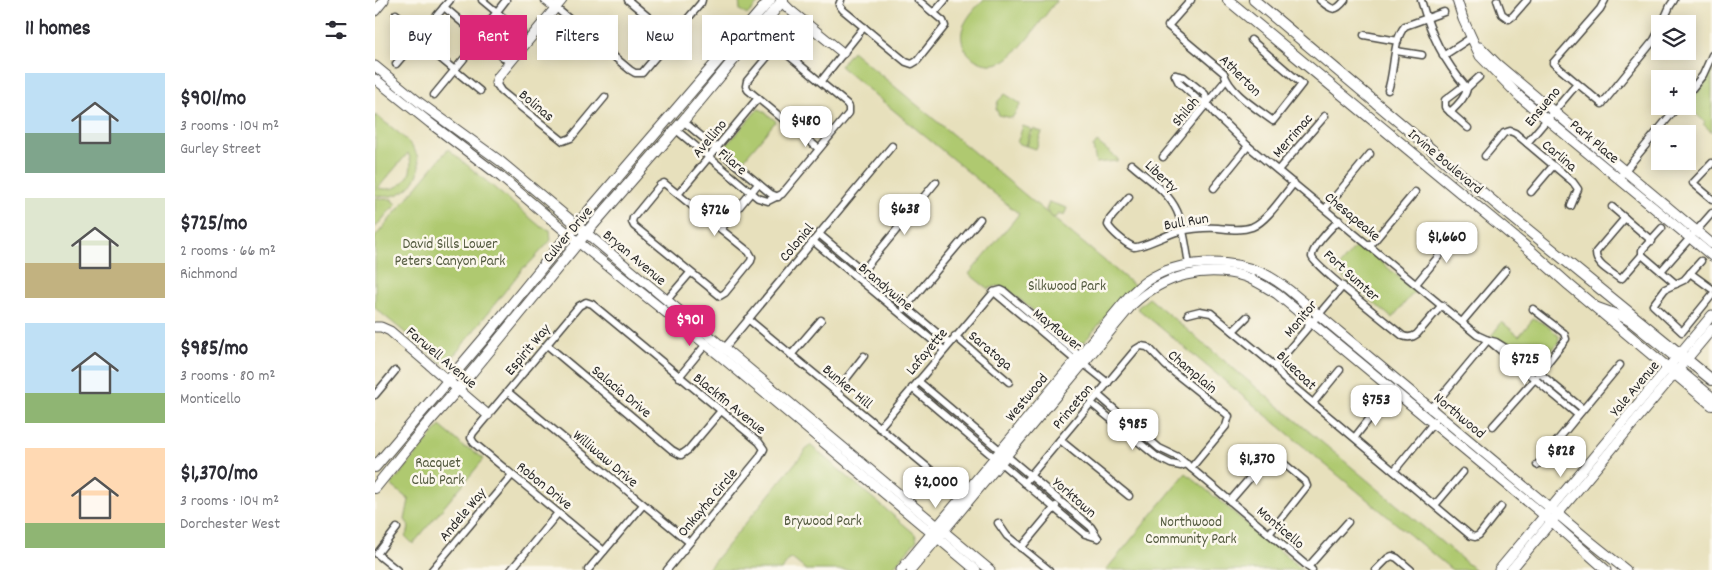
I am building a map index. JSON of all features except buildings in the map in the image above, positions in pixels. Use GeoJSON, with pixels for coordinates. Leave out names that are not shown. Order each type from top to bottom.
{"type":"FeatureCollection","features":[{"type":"Feature","properties":{"kind":"main road","name":"Culver Drive"},"geometry":{"type":"LineString","coordinates":[[375,467],[487,335],[569,234],[771,0]]}},
{"type":"Feature","properties":{"kind":"main road","name":"Culver Drive"},"geometry":{"type":"LineString","coordinates":[[375,488],[782,0]]}},
{"type":"Feature","properties":{"kind":"main road","name":"Irvine Boulevard"},"geometry":{"type":"LineString","coordinates":[[1228,0],[1512,235],[1593,306],[1674,370],[1712,405]]}},
{"type":"Feature","properties":{"kind":"main road","name":"Irvine Boulevard"},"geometry":{"type":"LineString","coordinates":[[1254,0],[1495,203],[1681,357],[1712,380]]}},
{"type":"Feature","properties":{"kind":"street"},"geometry":{"type":"LineString","coordinates":[[375,11],[384,0]]}},
{"type":"Feature","properties":{"kind":"street"},"geometry":{"type":"LineString","coordinates":[[438,15],[450,0]]}},
{"type":"Feature","properties":{"kind":"street"},"geometry":{"type":"LineString","coordinates":[[482,0],[501,15]]}},
{"type":"Feature","properties":{"kind":"street"},"geometry":{"type":"LineString","coordinates":[[495,15],[506,0]]}},
{"type":"Feature","properties":{"kind":"street"},"geometry":{"type":"LineString","coordinates":[[546,0],[629,70],[635,73],[642,72],[652,60]]}},
{"type":"Feature","properties":{"kind":"street"},"geometry":{"type":"LineString","coordinates":[[496,83],[562,0]]}},
{"type":"Feature","properties":{"kind":"street"},"geometry":{"type":"LineString","coordinates":[[628,0],[646,15]]}},
{"type":"Feature","properties":{"kind":"street"},"geometry":{"type":"LineString","coordinates":[[691,15],[702,0]]}},
{"type":"Feature","properties":{"kind":"street"},"geometry":{"type":"LineString","coordinates":[[782,0],[790,10],[843,53]]}},
{"type":"Feature","properties":{"kind":"street"},"geometry":{"type":"LineString","coordinates":[[841,0],[839,5],[906,62],[912,64],[917,61],[945,26],[943,21],[918,0]]}},
{"type":"Feature","properties":{"kind":"street"},"geometry":{"type":"LineString","coordinates":[[934,13],[945,0]]}},
{"type":"Feature","properties":{"kind":"street","name":"Atherton"},"geometry":{"type":"LineString","coordinates":[[1191,0],[1168,26],[1224,73],[1226,80],[1235,90],[1273,121],[1302,84],[1251,40]]}},
{"type":"Feature","properties":{"kind":"street"},"geometry":{"type":"LineString","coordinates":[[1320,0],[1334,10],[1339,8],[1345,0]]}},
{"type":"Feature","properties":{"kind":"street"},"geometry":{"type":"LineString","coordinates":[[1421,0],[1431,32],[1443,56],[1467,88]]}},
{"type":"Feature","properties":{"kind":"street","name":"Park Place"},"geometry":{"type":"LineString","coordinates":[[1457,0],[1463,19],[1480,56],[1490,69],[1520,97],[1712,256]]}},
{"type":"Feature","properties":{"kind":"street"},"geometry":{"type":"LineString","coordinates":[[1497,0],[1502,14],[1509,19],[1527,0]]}},
{"type":"Feature","properties":{"kind":"street"},"geometry":{"type":"LineString","coordinates":[[1605,0],[1600,9],[1553,63],[1602,104],[1651,44]]}},
{"type":"Feature","properties":{"kind":"street"},"geometry":{"type":"LineString","coordinates":[[1666,15],[1674,0]]}},
{"type":"Feature","properties":{"kind":"street"},"geometry":{"type":"LineString","coordinates":[[444,8],[460,21]]}},
{"type":"Feature","properties":{"kind":"street"},"geometry":{"type":"LineString","coordinates":[[1388,90],[1402,30],[1405,26],[1444,12]]}},
{"type":"Feature","properties":{"kind":"street"},"geometry":{"type":"LineString","coordinates":[[821,81],[864,27]]}},
{"type":"Feature","properties":{"kind":"street"},"geometry":{"type":"LineString","coordinates":[[1364,35],[1398,42]]}},
{"type":"Feature","properties":{"kind":"street"},"geometry":{"type":"LineString","coordinates":[[1443,56],[1472,37]]}},
{"type":"Feature","properties":{"kind":"street","name":"Park Place"},"geometry":{"type":"LineString","coordinates":[[1472,37],[1484,53],[1712,244]]}},
{"type":"Feature","properties":{"kind":"street"},"geometry":{"type":"LineString","coordinates":[[779,196],[819,149],[849,113],[849,107],[821,81],[777,48],[773,50],[747,81],[746,86],[748,90],[819,149]]}},
{"type":"Feature","properties":{"kind":"street"},"geometry":{"type":"LineString","coordinates":[[1396,51],[1422,55]]}},
{"type":"Feature","properties":{"kind":"street"},"geometry":{"type":"LineString","coordinates":[[1696,84],[1703,75],[1712,55]]}},
{"type":"Feature","properties":{"kind":"street"},"geometry":{"type":"LineString","coordinates":[[396,64],[399,60]]}},
{"type":"Feature","properties":{"kind":"street"},"geometry":{"type":"LineString","coordinates":[[444,60],[479,91]]}},
{"type":"Feature","properties":{"kind":"street"},"geometry":{"type":"LineString","coordinates":[[434,95],[462,60]]}},
{"type":"Feature","properties":{"kind":"street"},"geometry":{"type":"LineString","coordinates":[[506,60],[510,63]]}},
{"type":"Feature","properties":{"kind":"street","name":"Bryan Avenue"},"geometry":{"type":"LineString","coordinates":[[375,66],[420,103],[500,161],[666,301],[709,341],[937,532],[990,570]]}},
{"type":"Feature","properties":{"kind":"street","name":"Chesapeake"},"geometry":{"type":"LineString","coordinates":[[1207,104],[1205,94],[1184,77],[1175,75],[1179,83],[1199,100],[1207,104],[1248,146],[1477,335],[1496,342],[1520,357],[1583,409]]}},
{"type":"Feature","properties":{"kind":"street"},"geometry":{"type":"LineString","coordinates":[[1450,112],[1455,108],[1467,88],[1479,77]]}},
{"type":"Feature","properties":{"kind":"street","name":"Bryan Avenue"},"geometry":{"type":"LineString","coordinates":[[375,79],[501,177],[579,242],[709,341]]}},
{"type":"Feature","properties":{"kind":"street","name":"Shiloh"},"geometry":{"type":"LineString","coordinates":[[1163,157],[1226,80]]}},
{"type":"Feature","properties":{"kind":"street","name":"Bolinas"},"geometry":{"type":"LineString","coordinates":[[496,83],[497,88],[559,140],[565,142],[571,138],[605,98]]}},
{"type":"Feature","properties":{"kind":"street","name":"Ensueno"},"geometry":{"type":"LineString","coordinates":[[1527,143],[1577,84]]}},
{"type":"Feature","properties":{"kind":"street"},"geometry":{"type":"LineString","coordinates":[[1467,88],[1461,88],[1445,100],[1445,107],[1468,128]]}},
{"type":"Feature","properties":{"kind":"street","name":"Avellino"},"geometry":{"type":"LineString","coordinates":[[679,194],[758,98]]}},
{"type":"Feature","properties":{"kind":"street"},"geometry":{"type":"LineString","coordinates":[[1618,179],[1671,115]]}},
{"type":"Feature","properties":{"kind":"street","name":"Merrimac"},"geometry":{"type":"LineString","coordinates":[[1278,170],[1325,116]]}},
{"type":"Feature","properties":{"kind":"street","name":"Filare"},"geometry":{"type":"LineString","coordinates":[[683,121],[771,194],[779,196]]}},
{"type":"Feature","properties":{"kind":"street","name":"Filare"},"geometry":{"type":"LineString","coordinates":[[675,130],[763,201],[768,202],[779,196]]}},
{"type":"Feature","properties":{"kind":"street","name":"Carlina"},"geometry":{"type":"LineString","coordinates":[[1485,156],[1504,133],[1510,131],[1515,133],[1573,182],[1578,189],[1571,206]]}},
{"type":"Feature","properties":{"kind":"street","name":"Colonial"},"geometry":{"type":"LineString","coordinates":[[722,352],[891,146]]}},
{"type":"Feature","properties":{"kind":"street"},"geometry":{"type":"LineString","coordinates":[[1213,188],[1248,146]]}},
{"type":"Feature","properties":{"kind":"street"},"geometry":{"type":"LineString","coordinates":[[1325,208],[1369,154]]}},
{"type":"Feature","properties":{"kind":"street"},"geometry":{"type":"LineString","coordinates":[[1712,163],[1693,183],[1712,199]]}},
{"type":"Feature","properties":{"kind":"street","name":"Liberty"},"geometry":{"type":"LineString","coordinates":[[1131,164],[1165,194],[1177,210],[1191,269]]}},
{"type":"Feature","properties":{"kind":"street"},"geometry":{"type":"LineString","coordinates":[[1531,192],[1553,166]]}},
{"type":"Feature","properties":{"kind":"street"},"geometry":{"type":"LineString","coordinates":[[857,278],[936,182]]}},
{"type":"Feature","properties":{"kind":"street"},"geometry":{"type":"LineString","coordinates":[[664,183],[679,194],[749,252],[752,257],[751,262],[725,293],[720,296],[634,226],[632,222],[660,185],[664,183]]}},
{"type":"Feature","properties":{"kind":"street","name":"Bull Run"},"geometry":{"type":"LineString","coordinates":[[1129,197],[1109,219],[1108,225],[1132,247],[1139,247],[1162,236],[1183,231],[1210,228],[1243,230],[1253,227],[1262,220],[1294,183]]}},
{"type":"Feature","properties":{"kind":"street"},"geometry":{"type":"LineString","coordinates":[[721,229],[759,184]]}},
{"type":"Feature","properties":{"kind":"street"},"geometry":{"type":"LineString","coordinates":[[1370,246],[1415,192]]}},
{"type":"Feature","properties":{"kind":"street"},"geometry":{"type":"LineString","coordinates":[[1612,207],[1652,241]]}},
{"type":"Feature","properties":{"kind":"street"},"geometry":{"type":"LineString","coordinates":[[1661,271],[1712,213]]}},
{"type":"Feature","properties":{"kind":"street"},"geometry":{"type":"LineString","coordinates":[[900,314],[980,218]]}},
{"type":"Feature","properties":{"kind":"street"},"geometry":{"type":"LineString","coordinates":[[1625,218],[1596,252],[1598,262],[1620,278],[1642,255],[1643,250],[1662,228]]}},
{"type":"Feature","properties":{"kind":"street","name":"Fort Sumter"},"geometry":{"type":"LineString","coordinates":[[1339,220],[1314,249],[1312,256],[1315,262],[1343,286],[1403,336],[1411,338],[1417,334],[1441,305]]}},
{"type":"Feature","properties":{"kind":"street"},"geometry":{"type":"LineString","coordinates":[[1416,284],[1460,230]]}},
{"type":"Feature","properties":{"kind":"street","name":"Brandywine"},"geometry":{"type":"LineString","coordinates":[[819,234],[949,344]]}},
{"type":"Feature","properties":{"kind":"street","name":"Brandywine"},"geometry":{"type":"LineString","coordinates":[[813,241],[944,350]]}},
{"type":"Feature","properties":{"kind":"street"},"geometry":{"type":"LineString","coordinates":[[1642,255],[1676,284]]}},
{"type":"Feature","properties":{"kind":"street"},"geometry":{"type":"LineString","coordinates":[[1701,261],[1684,280],[1665,289],[1653,305],[1682,332],[1712,295]]}},
{"type":"Feature","properties":{"kind":"street","name":"Northwood"},"geometry":{"type":"LineString","coordinates":[[1191,269],[1212,263],[1231,264],[1260,272],[1282,284],[1626,570]]}},
{"type":"Feature","properties":{"kind":"street","name":"Northwood"},"geometry":{"type":"LineString","coordinates":[[1191,269],[1247,277],[1277,294],[1547,518],[1606,570]]}},
{"type":"Feature","properties":{"kind":"street","name":"Westwood"},"geometry":{"type":"LineString","coordinates":[[901,570],[937,532],[1003,453],[1126,299],[1149,279],[1191,269]]}},
{"type":"Feature","properties":{"kind":"street"},"geometry":{"type":"LineString","coordinates":[[1462,322],[1506,270]]}},
{"type":"Feature","properties":{"kind":"street"},"geometry":{"type":"LineString","coordinates":[[666,301],[691,273]]}},
{"type":"Feature","properties":{"kind":"street"},"geometry":{"type":"LineString","coordinates":[[1691,273],[1712,289]]}},
{"type":"Feature","properties":{"kind":"street","name":"Monitor"},"geometry":{"type":"LineString","coordinates":[[1275,366],[1343,286]]}},
{"type":"Feature","properties":{"kind":"street","name":"Mayflower"},"geometry":{"type":"LineString","coordinates":[[994,292],[1001,290],[1005,292],[1108,383]]}},
{"type":"Feature","properties":{"kind":"street","name":"Lafayette"},"geometry":{"type":"LineString","coordinates":[[879,428],[994,292]]}},
{"type":"Feature","properties":{"kind":"street","name":"Espirit Way"},"geometry":{"type":"LineString","coordinates":[[471,438],[488,414],[579,306],[586,302]]}},
{"type":"Feature","properties":{"kind":"street","name":"Blackfin Avenue"},"geometry":{"type":"LineString","coordinates":[[586,302],[592,304],[720,412],[759,442],[764,449]]}},
{"type":"Feature","properties":{"kind":"street"},"geometry":{"type":"LineString","coordinates":[[1593,306],[1630,321],[1681,357]]}},
{"type":"Feature","properties":{"kind":"street"},"geometry":{"type":"LineString","coordinates":[[1493,426],[1534,380],[1565,339],[1564,332],[1533,309]]}},
{"type":"Feature","properties":{"kind":"street","name":"Bluecoat"},"geometry":{"type":"LineString","coordinates":[[1188,314],[1200,311],[1211,313],[1275,366],[1283,378],[1471,536],[1479,535],[1501,507]]}},
{"type":"Feature","properties":{"kind":"street","name":"Yale Avenue"},"geometry":{"type":"LineString","coordinates":[[1499,570],[1554,511],[1674,370],[1681,357],[1712,315]]}},
{"type":"Feature","properties":{"kind":"street"},"geometry":{"type":"LineString","coordinates":[[1233,331],[1247,318]]}},
{"type":"Feature","properties":{"kind":"street","name":"Bunker Hill"},"geometry":{"type":"LineString","coordinates":[[748,319],[932,471]]}},
{"type":"Feature","properties":{"kind":"street"},"geometry":{"type":"LineString","coordinates":[[791,355],[821,320]]}},
{"type":"Feature","properties":{"kind":"street","name":"Farwell Avenue"},"geometry":{"type":"LineString","coordinates":[[375,327],[381,327],[390,332],[488,414]]}},
{"type":"Feature","properties":{"kind":"street","name":"Yale Avenue"},"geometry":{"type":"LineString","coordinates":[[1681,357],[1712,329]]}},
{"type":"Feature","properties":{"kind":"street","name":"Saratoga"},"geometry":{"type":"LineString","coordinates":[[955,336],[1009,382]]}},
{"type":"Feature","properties":{"kind":"street"},"geometry":{"type":"LineString","coordinates":[[1424,417],[1488,340]]}},
{"type":"Feature","properties":{"kind":"street","name":"Chesapeake"},"geometry":{"type":"LineString","coordinates":[[1488,340],[1578,415]]}},
{"type":"Feature","properties":{"kind":"street"},"geometry":{"type":"LineString","coordinates":[[679,377],[709,341]]}},
{"type":"Feature","properties":{"kind":"street","name":"Salacia Drive"},"geometry":{"type":"LineString","coordinates":[[547,345],[672,450],[681,455],[688,450],[720,412]]}},
{"type":"Feature","properties":{"kind":"street","name":"Princeton"},"geometry":{"type":"LineString","coordinates":[[1024,483],[1136,349],[1141,346]]}},
{"type":"Feature","properties":{"kind":"street","name":"Champlain"},"geometry":{"type":"LineString","coordinates":[[1141,346],[1151,350],[1166,366],[1229,416],[1226,426],[1189,466]]}},
{"type":"Feature","properties":{"kind":"street"},"geometry":{"type":"LineString","coordinates":[[836,392],[864,356]]}},
{"type":"Feature","properties":{"kind":"street"},"geometry":{"type":"LineString","coordinates":[[1537,465],[1620,364]]}},
{"type":"Feature","properties":{"kind":"street"},"geometry":{"type":"LineString","coordinates":[[1313,403],[1340,370]]}},
{"type":"Feature","properties":{"kind":"street"},"geometry":{"type":"LineString","coordinates":[[1674,370],[1712,397]]}},
{"type":"Feature","properties":{"kind":"street"},"geometry":{"type":"LineString","coordinates":[[375,395],[395,371]]}},
{"type":"Feature","properties":{"kind":"street","name":"Yorktown"},"geometry":{"type":"LineString","coordinates":[[912,388],[1085,534],[1098,538],[1091,527],[918,381]]}},
{"type":"Feature","properties":{"kind":"street","name":"Williwaw Drive"},"geometry":{"type":"LineString","coordinates":[[508,392],[689,542]]}},
{"type":"Feature","properties":{"kind":"street","name":"Monticello"},"geometry":{"type":"LineString","coordinates":[[1098,395],[1159,448],[1178,457],[1310,568]]}},
{"type":"Feature","properties":{"kind":"street"},"geometry":{"type":"LineString","coordinates":[[1091,403],[1164,461],[1189,466]]}},
{"type":"Feature","properties":{"kind":"street"},"geometry":{"type":"LineString","coordinates":[[1355,437],[1380,405]]}},
{"type":"Feature","properties":{"kind":"street"},"geometry":{"type":"LineString","coordinates":[[1394,471],[1439,415]]}},
{"type":"Feature","properties":{"kind":"street"},"geometry":{"type":"LineString","coordinates":[[1136,440],[1151,423]]}},
{"type":"Feature","properties":{"kind":"street","name":"Robon Drive"},"geometry":{"type":"LineString","coordinates":[[471,438],[474,443],[511,475],[604,551]]}},
{"type":"Feature","properties":{"kind":"street"},"geometry":{"type":"LineString","coordinates":[[1060,440],[1129,496]]}},
{"type":"Feature","properties":{"kind":"street","name":"Onkayha Circle"},"geometry":{"type":"LineString","coordinates":[[667,570],[759,458],[764,449]]}},
{"type":"Feature","properties":{"kind":"street"},"geometry":{"type":"LineString","coordinates":[[1230,501],[1264,461],[1272,455],[1305,481],[1307,486],[1305,490],[1269,534]]}},
{"type":"Feature","properties":{"kind":"street"},"geometry":{"type":"LineString","coordinates":[[1435,505],[1463,472]]}},
{"type":"Feature","properties":{"kind":"street","name":"Andele Way"},"geometry":{"type":"LineString","coordinates":[[431,570],[511,475]]}},
{"type":"Feature","properties":{"kind":"street"},"geometry":{"type":"LineString","coordinates":[[1021,548],[1060,501]]}},
{"type":"Feature","properties":{"kind":"street"},"geometry":{"type":"LineString","coordinates":[[588,570],[643,505]]}},
{"type":"Feature","properties":{"kind":"street"},"geometry":{"type":"LineString","coordinates":[[511,570],[558,513]]}},
{"type":"Feature","properties":{"kind":"street","name":"Yale Avenue"},"geometry":{"type":"LineString","coordinates":[[1511,570],[1547,518]]}},
{"type":"Feature","properties":{"kind":"street"},"geometry":{"type":"LineString","coordinates":[[1310,568],[1348,522]]}},
{"type":"Feature","properties":{"kind":"street"},"geometry":{"type":"LineString","coordinates":[[998,523],[1007,536],[1049,570]]}},
{"type":"Feature","properties":{"kind":"street"},"geometry":{"type":"LineString","coordinates":[[397,528],[377,554],[397,570]]}},
{"type":"Feature","properties":{"kind":"street","name":"Bryan Avenue"},"geometry":{"type":"LineString","coordinates":[[937,532],[976,570]]}},
{"type":"Feature","properties":{"kind":"street","name":"Westwood"},"geometry":{"type":"LineString","coordinates":[[911,570],[937,532]]}},
{"type":"Feature","properties":{"kind":"street"},"geometry":{"type":"LineString","coordinates":[[1376,570],[1392,556],[1411,570]]}},
{"type":"Feature","properties":{"kind":"green space"},"geometry":{"type":"Polygon","coordinates":[[[739,0],[761,0],[747,15],[740,10],[739,0]]]}},
{"type":"Feature","properties":{"kind":"green space"},"geometry":{"type":"Polygon","coordinates":[[[983,0],[1057,0],[1032,34],[1010,57],[995,64],[987,64],[971,56],[962,42],[964,25],[983,0]]]}},
{"type":"Feature","properties":{"kind":"green space","name":"Silkwood Park"},"geometry":{"type":"Polygon","coordinates":[[[852,51],[1135,286],[1084,342],[1074,344],[1006,288],[997,286],[988,289],[969,274],[1019,214],[840,66],[852,51]]]}},
{"type":"Feature","properties":{"kind":"green space"},"geometry":{"type":"Polygon","coordinates":[[[1712,70],[1712,132],[1696,114],[1696,94],[1712,70]]]}},
{"type":"Feature","properties":{"kind":"green space"},"geometry":{"type":"Polygon","coordinates":[[[1005,94],[1021,104],[1012,118],[999,115],[996,109],[998,101],[1005,94]]]}},
{"type":"Feature","properties":{"kind":"green space"},"geometry":{"type":"Polygon","coordinates":[[[758,109],[776,121],[740,164],[725,152],[724,148],[758,109]]]}},
{"type":"Feature","properties":{"kind":"green space"},"geometry":{"type":"Polygon","coordinates":[[[375,115],[412,146],[419,161],[419,170],[416,179],[403,192],[385,197],[375,195],[375,115]],[[408,153],[378,188],[393,188],[405,181],[411,168],[408,153]]]}},
{"type":"Feature","properties":{"kind":"green space"},"geometry":{"type":"Polygon","coordinates":[[[1023,126],[1031,129],[1026,146],[1017,143],[1023,126]]]}},
{"type":"Feature","properties":{"kind":"green space"},"geometry":{"type":"Polygon","coordinates":[[[1033,129],[1042,132],[1036,149],[1027,146],[1033,129]]]}},
{"type":"Feature","properties":{"kind":"green space"},"geometry":{"type":"Polygon","coordinates":[[[1097,142],[1118,159],[1117,161],[1096,163],[1093,147],[1097,142]]]}},
{"type":"Feature","properties":{"kind":"green space","name":"David Sills Lower Peters Canyon Park"},"geometry":{"type":"Polygon","coordinates":[[[448,149],[541,227],[550,230],[551,240],[524,267],[449,362],[442,363],[375,308],[375,237],[448,149]]]}},
{"type":"Feature","properties":{"kind":"green space"},"geometry":{"type":"Polygon","coordinates":[[[375,197],[392,199],[396,203],[395,207],[391,209],[375,228],[375,197]]]}},
{"type":"Feature","properties":{"kind":"green space"},"geometry":{"type":"Polygon","coordinates":[[[1049,202],[1067,208],[1064,216],[1058,214],[1055,218],[1052,217],[1046,210],[1049,202]]]}},
{"type":"Feature","properties":{"kind":"green space"},"geometry":{"type":"Polygon","coordinates":[[[1359,243],[1415,291],[1392,318],[1335,271],[1359,243]]]}},
{"type":"Feature","properties":{"kind":"green space","name":"Silkwood Park"},"geometry":{"type":"Polygon","coordinates":[[[1149,298],[1475,570],[1452,570],[1137,308],[1149,298]]]}},
{"type":"Feature","properties":{"kind":"green space"},"geometry":{"type":"Polygon","coordinates":[[[1533,319],[1545,324],[1559,336],[1558,343],[1542,361],[1530,362],[1509,345],[1491,336],[1502,322],[1519,336],[1533,319]]]}},
{"type":"Feature","properties":{"kind":"green space","name":"Racquet Club Park"},"geometry":{"type":"Polygon","coordinates":[[[440,426],[463,447],[472,450],[484,459],[413,544],[405,536],[409,528],[405,520],[409,500],[391,485],[440,426]]]}},
{"type":"Feature","properties":{"kind":"green space","name":"Brywood Park"},"geometry":{"type":"Polygon","coordinates":[[[810,445],[915,534],[917,540],[891,570],[806,570],[791,558],[781,570],[707,570],[810,445]]]}},
{"type":"Feature","properties":{"kind":"green space","name":"Northwood Community Park"},"geometry":{"type":"Polygon","coordinates":[[[1186,473],[1303,570],[1106,570],[1186,473]]]}}]}
